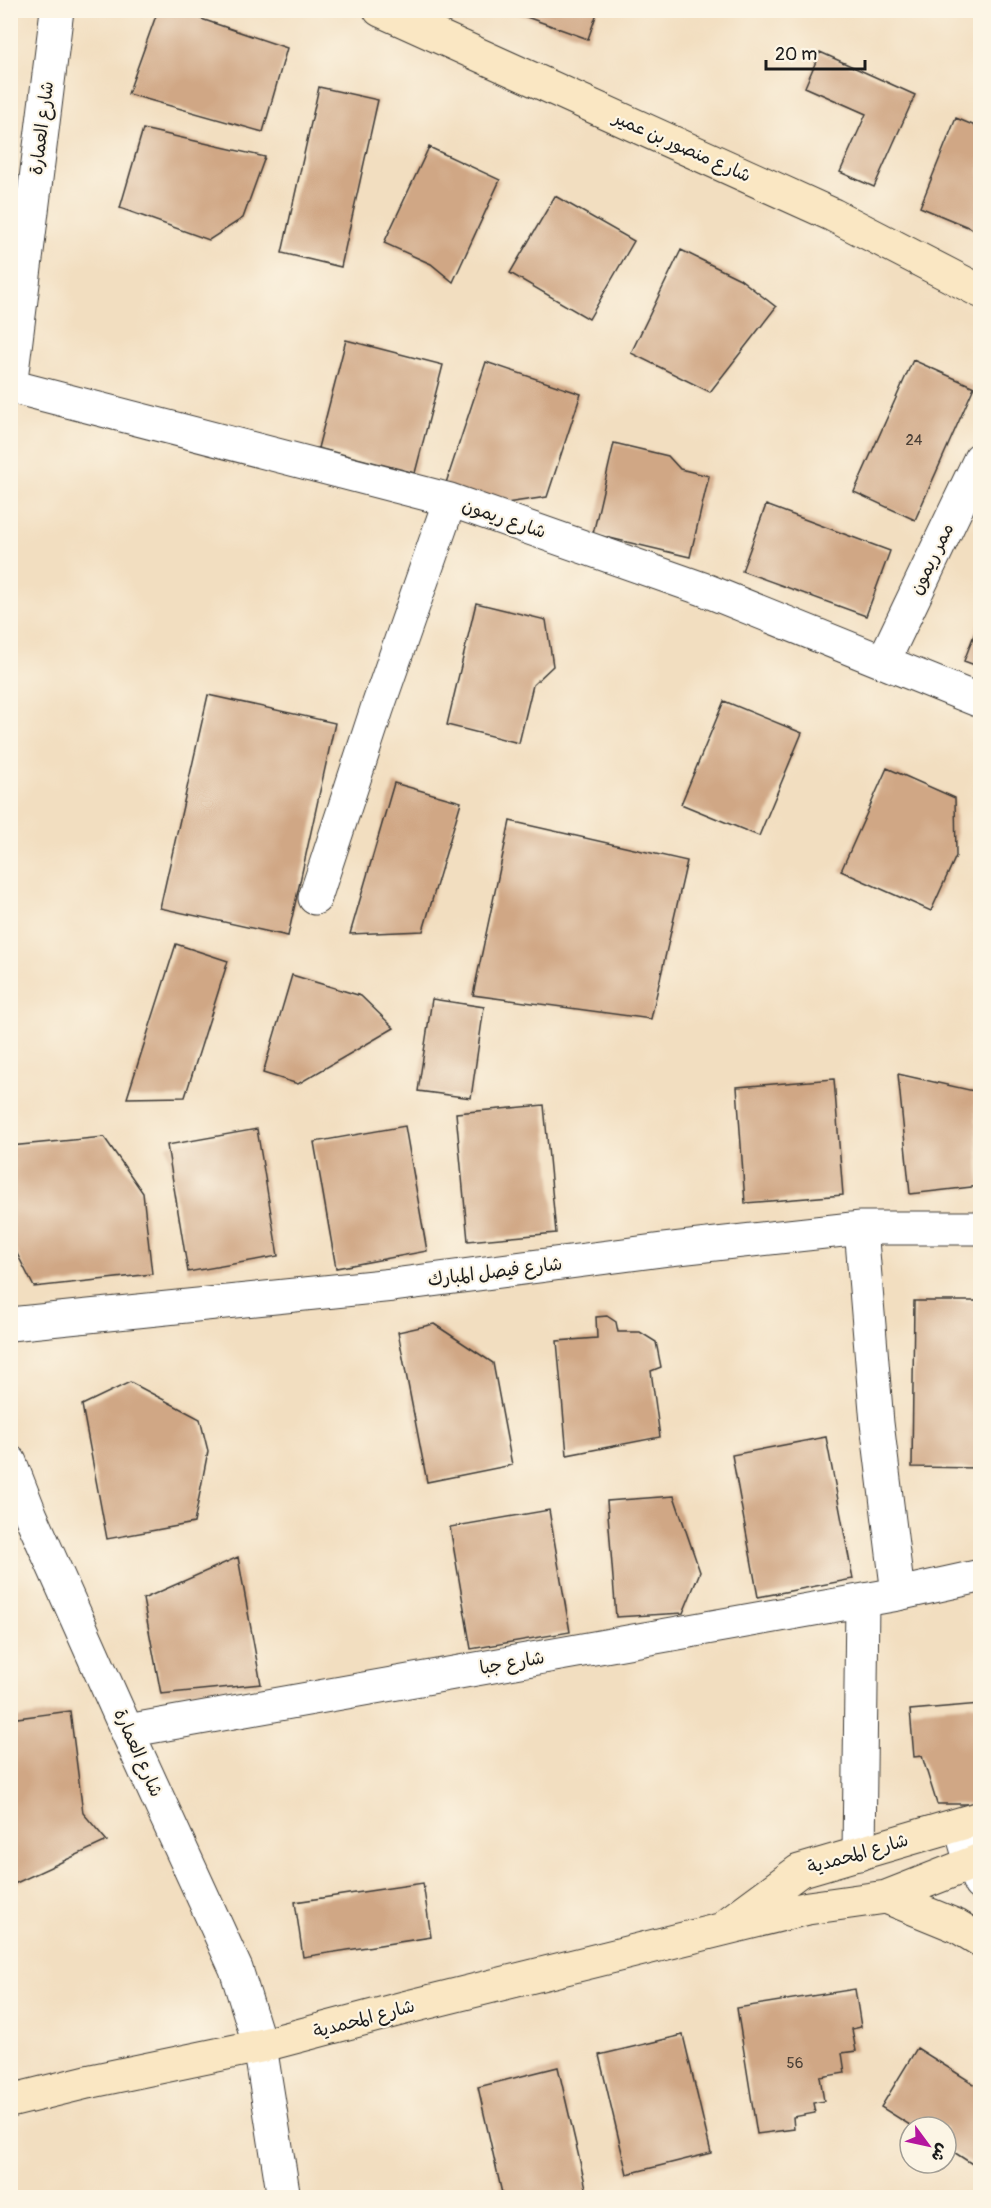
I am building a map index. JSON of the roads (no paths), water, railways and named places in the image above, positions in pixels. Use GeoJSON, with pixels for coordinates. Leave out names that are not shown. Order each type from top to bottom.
{"type":"FeatureCollection","features":[{"type":"Feature","properties":{"kind":"street","name":"شارع العمارة"},"geometry":{"type":"LineString","coordinates":[[11,386],[57,10]]}},
{"type":"Feature","properties":{"kind":"street","name":"شارع منصور بن عمير"},"geometry":{"type":"LineString","coordinates":[[380,10],[833,215],[981,291]]}},
{"type":"Feature","properties":{"kind":"street","name":"شارع ريمون"},"geometry":{"type":"LineString","coordinates":[[11,386],[450,500],[703,589],[981,701]]}},
{"type":"Feature","properties":{"kind":"street","name":"ممر ريمون"},"geometry":{"type":"LineString","coordinates":[[884,660],[981,459]]}},
{"type":"Feature","properties":{"kind":"street"},"geometry":{"type":"LineString","coordinates":[[315,898],[377,709],[450,500]]}},
{"type":"Feature","properties":{"kind":"street"},"geometry":{"type":"LineString","coordinates":[[861,1228],[877,1423],[898,1594]]}},
{"type":"Feature","properties":{"kind":"street","name":"شارع فيصل المبارك"},"geometry":{"type":"LineString","coordinates":[[10,1323],[382,1287],[662,1250],[861,1228],[981,1228]]}},
{"type":"Feature","properties":{"kind":"street","name":"شارع العمارة"},"geometry":{"type":"LineString","coordinates":[[10,1462],[21,1517],[127,1731],[236,1969],[260,2046],[284,2198]]}},
{"type":"Feature","properties":{"kind":"street","name":"شارع جبا"},"geometry":{"type":"LineString","coordinates":[[127,1731],[862,1601],[981,1576]]}},
{"type":"Feature","properties":{"kind":"street"},"geometry":{"type":"LineString","coordinates":[[859,1854],[862,1601]]}},
{"type":"Feature","properties":{"kind":"street"},"geometry":{"type":"LineString","coordinates":[[970,1822],[977,1869]]}},
{"type":"Feature","properties":{"kind":"street","name":"شارع المحمدية"},"geometry":{"type":"LineString","coordinates":[[717,1932],[800,1871],[970,1822]]}},
{"type":"Feature","properties":{"kind":"street","name":"شارع المحمدية"},"geometry":{"type":"LineString","coordinates":[[10,2101],[87,2082],[260,2046],[808,1908],[886,1897],[977,1869]]}},
{"type":"Feature","properties":{"kind":"street"},"geometry":{"type":"LineString","coordinates":[[886,1897],[957,1926],[981,1940]]}}]}
